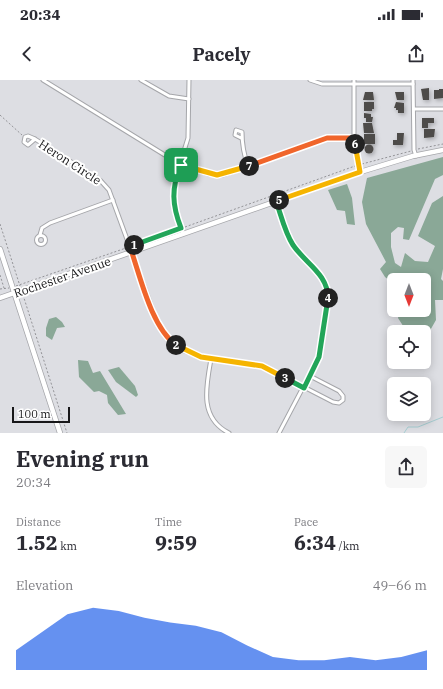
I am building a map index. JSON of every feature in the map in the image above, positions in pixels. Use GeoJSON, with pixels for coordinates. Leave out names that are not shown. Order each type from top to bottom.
{"type":"FeatureCollection","features":[{"type":"Feature","properties":{"kind":"main road","name":"Rochester Avenue"},"geometry":{"type":"LineString","coordinates":[[0,298],[360,172],[443,150]]}},
{"type":"Feature","properties":{"kind":"main road"},"geometry":{"type":"LineString","coordinates":[[0,249],[60,433]]}},
{"type":"Feature","properties":{"kind":"street"},"geometry":{"type":"LineString","coordinates":[[43,80],[181,165],[217,175],[248,166],[327,138],[354,138]]}},
{"type":"Feature","properties":{"kind":"street"},"geometry":{"type":"LineString","coordinates":[[141,80],[169,96],[189,99]]}},
{"type":"Feature","properties":{"kind":"street"},"geometry":{"type":"LineString","coordinates":[[183,234],[174,208],[173,194],[175,180],[181,165],[188,138],[189,80]]}},
{"type":"Feature","properties":{"kind":"street"},"geometry":{"type":"LineString","coordinates":[[310,80],[322,84],[354,82],[413,82],[414,150],[416,156]]}},
{"type":"Feature","properties":{"kind":"street"},"geometry":{"type":"LineString","coordinates":[[354,82],[354,138],[360,172]]}},
{"type":"Feature","properties":{"kind":"street"},"geometry":{"type":"LineString","coordinates":[[414,109],[443,109]]}},
{"type":"Feature","properties":{"kind":"street"},"geometry":{"type":"LineString","coordinates":[[241,138],[248,166]]}},
{"type":"Feature","properties":{"kind":"street","name":"Heron Circle"},"geometry":{"type":"LineString","coordinates":[[35,139],[100,180],[109,190],[153,314],[162,331],[182,350],[211,359],[262,366],[336,403],[343,400],[343,396],[339,391],[310,376]]}},
{"type":"Feature","properties":{"kind":"street"},"geometry":{"type":"LineString","coordinates":[[40,235],[42,228],[50,223],[113,200]]}},
{"type":"Feature","properties":{"kind":"street"},"geometry":{"type":"LineString","coordinates":[[276,201],[291,240],[319,273],[326,286],[328,294],[322,346],[319,357],[279,433]]}},
{"type":"Feature","properties":{"kind":"street"},"geometry":{"type":"LineString","coordinates":[[211,359],[207,390],[209,415],[213,422],[229,433]]}},
{"type":"Feature","properties":{"kind":"path"},"geometry":{"type":"LineString","coordinates":[[0,115],[22,134]]}},
{"type":"Feature","properties":{"kind":"path"},"geometry":{"type":"LineString","coordinates":[[20,285],[358,166],[414,150],[443,144]]}},
{"type":"Feature","properties":{"kind":"path"},"geometry":{"type":"LineString","coordinates":[[0,224],[67,433]]}},
{"type":"Feature","properties":{"kind":"path"},"geometry":{"type":"LineString","coordinates":[[0,275],[5,288],[0,290]]}},
{"type":"Feature","properties":{"kind":"green space"},"geometry":{"type":"Polygon","coordinates":[[[443,157],[443,175],[435,179],[409,240],[403,239],[404,228],[398,227],[391,233],[391,247],[395,263],[401,267],[405,253],[415,261],[428,262],[435,246],[418,236],[432,203],[443,196],[443,269],[441,279],[443,281],[443,300],[435,300],[436,320],[431,329],[431,325],[402,325],[398,318],[431,317],[431,273],[387,273],[387,279],[385,277],[380,269],[386,262],[366,224],[362,202],[367,178],[443,157]]]}},
{"type":"Feature","properties":{"kind":"green space"},"geometry":{"type":"Polygon","coordinates":[[[347,184],[352,198],[355,225],[347,224],[345,211],[337,210],[328,190],[347,184]]]}},
{"type":"Feature","properties":{"kind":"green space"},"geometry":{"type":"Polygon","coordinates":[[[56,317],[65,327],[57,328],[52,340],[46,336],[46,328],[49,319],[56,317]]]}},
{"type":"Feature","properties":{"kind":"green space"},"geometry":{"type":"Polygon","coordinates":[[[78,360],[88,361],[93,373],[100,371],[126,414],[118,415],[108,403],[107,395],[99,391],[94,392],[79,377],[78,360]]]}},
{"type":"Feature","properties":{"kind":"green space"},"geometry":{"type":"Polygon","coordinates":[[[119,367],[135,386],[138,395],[136,397],[116,382],[108,370],[119,367]]]}},
{"type":"Feature","properties":{"kind":"building"},"geometry":{"type":"Polygon","coordinates":[[[429,88],[429,100],[423,100],[421,89],[429,88]]]}},
{"type":"Feature","properties":{"kind":"building"},"geometry":{"type":"Polygon","coordinates":[[[443,89],[443,98],[434,99],[434,90],[443,89]]]}},
{"type":"Feature","properties":{"kind":"building"},"geometry":{"type":"Polygon","coordinates":[[[365,92],[373,92],[374,100],[363,100],[365,92]]]}},
{"type":"Feature","properties":{"kind":"building"},"geometry":{"type":"Polygon","coordinates":[[[395,92],[404,92],[404,100],[397,100],[395,92]]]}},
{"type":"Feature","properties":{"kind":"building"},"geometry":{"type":"Polygon","coordinates":[[[364,102],[374,102],[374,109],[372,109],[372,111],[364,111],[364,102]]]}},
{"type":"Feature","properties":{"kind":"building"},"geometry":{"type":"Polygon","coordinates":[[[396,102],[404,103],[404,113],[398,113],[398,110],[394,108],[396,102]]]}},
{"type":"Feature","properties":{"kind":"building"},"geometry":{"type":"Polygon","coordinates":[[[364,113],[371,114],[371,117],[373,117],[372,122],[366,122],[364,113]]]}},
{"type":"Feature","properties":{"kind":"building"},"geometry":{"type":"Polygon","coordinates":[[[422,118],[434,118],[434,123],[428,123],[428,128],[422,128],[422,118]]]}},
{"type":"Feature","properties":{"kind":"building"},"geometry":{"type":"Polygon","coordinates":[[[363,123],[372,123],[374,133],[364,133],[363,123]]]}},
{"type":"Feature","properties":{"kind":"building"},"geometry":{"type":"Polygon","coordinates":[[[424,129],[435,129],[434,137],[424,138],[424,129]]]}},
{"type":"Feature","properties":{"kind":"building"},"geometry":{"type":"Polygon","coordinates":[[[397,133],[404,133],[403,145],[393,145],[393,140],[397,140],[397,133]]]}},
{"type":"Feature","properties":{"kind":"building"},"geometry":{"type":"Polygon","coordinates":[[[364,134],[375,134],[375,144],[364,144],[364,134]]]}},
{"type":"Feature","properties":{"kind":"building"},"geometry":{"type":"Polygon","coordinates":[[[367,145],[371,145],[373,149],[371,153],[367,153],[365,151],[365,147],[367,145]]]}},
{"type":"Feature","properties":{"kind":"waterway"},"geometry":{"type":"LineString","coordinates":[[404,433],[408,427],[418,427],[443,417]]}},
{"type":"Feature","properties":{"kind":"route"},"geometry":{"type":"LineString","coordinates":[[327,138],[354,138],[355,151],[360,172],[276,201],[294,246],[319,273],[326,286],[328,294],[322,346],[314,370],[304,388],[262,366],[211,359],[191,354],[182,350],[166,337],[158,324],[153,314],[130,247],[181,228],[174,208],[173,194],[175,180],[181,165],[208,174],[223,175],[327,138]]}}]}
